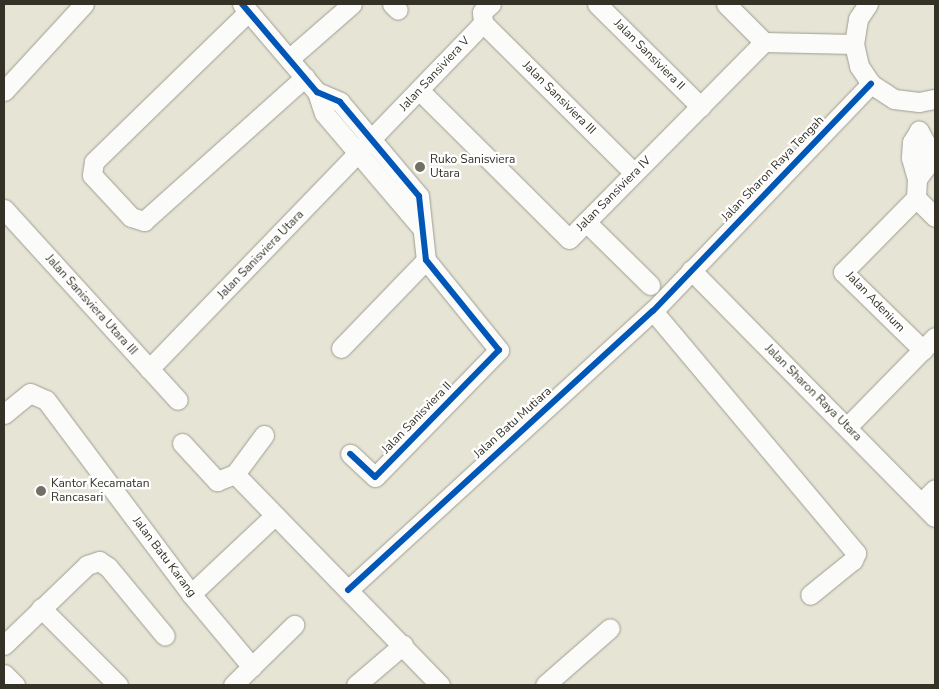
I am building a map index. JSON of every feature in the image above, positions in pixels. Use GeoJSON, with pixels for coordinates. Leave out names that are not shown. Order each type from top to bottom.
{"type":"FeatureCollection","features":[{"type":"Feature","properties":{"kind":"street"},"geometry":{"type":"LineString","coordinates":[[4,91],[84,4]]}},
{"type":"Feature","properties":{"kind":"street"},"geometry":{"type":"LineString","coordinates":[[290,58],[352,4]]}},
{"type":"Feature","properties":{"kind":"street","name":"Jalan Sansiviera V"},"geometry":{"type":"LineString","coordinates":[[366,147],[483,23],[482,12],[491,4]]}},
{"type":"Feature","properties":{"kind":"street","name":"Jalan Sansiviera II"},"geometry":{"type":"LineString","coordinates":[[597,4],[701,107]]}},
{"type":"Feature","properties":{"kind":"street"},"geometry":{"type":"LineString","coordinates":[[726,4],[764,42],[854,44]]}},
{"type":"Feature","properties":{"kind":"street"},"geometry":{"type":"LineString","coordinates":[[868,4],[858,19],[854,44],[859,66],[871,84],[894,99],[927,101],[919,131],[912,142],[911,158],[917,179],[916,198],[935,217]]}},
{"type":"Feature","properties":{"kind":"street"},"geometry":{"type":"LineString","coordinates":[[305,77],[144,221],[131,217],[92,176],[94,162],[245,8],[290,58],[317,92],[340,102],[366,147],[418,196],[426,260],[341,348]]}},
{"type":"Feature","properties":{"kind":"street","name":"Jalan Sansiviera III"},"geometry":{"type":"LineString","coordinates":[[483,23],[634,173]]}},
{"type":"Feature","properties":{"kind":"street","name":"Jalan Sansiviera IV"},"geometry":{"type":"LineString","coordinates":[[419,90],[569,238],[764,42]]}},
{"type":"Feature","properties":{"kind":"street","name":"Jalan Sharon Raya Tengah"},"geometry":{"type":"LineString","coordinates":[[691,270],[871,84]]}},
{"type":"Feature","properties":{"kind":"street","name":"Jalan Sanisviera Utara"},"geometry":{"type":"LineString","coordinates":[[149,369],[366,147]]}},
{"type":"Feature","properties":{"kind":"street","name":"Jalan Adenium"},"geometry":{"type":"LineString","coordinates":[[916,198],[843,272],[929,344]]}},
{"type":"Feature","properties":{"kind":"street","name":"Jalan Sanisviera Utara III"},"geometry":{"type":"LineString","coordinates":[[4,209],[178,400]]}},
{"type":"Feature","properties":{"kind":"street"},"geometry":{"type":"LineString","coordinates":[[586,222],[650,285]]}},
{"type":"Feature","properties":{"kind":"street","name":"Jalan Sanisviera II"},"geometry":{"type":"LineString","coordinates":[[350,454],[375,477],[499,350],[426,260]]}},
{"type":"Feature","properties":{"kind":"street","name":"Jalan Batu Mutiara"},"geometry":{"type":"LineString","coordinates":[[348,590],[653,311],[691,270]]}},
{"type":"Feature","properties":{"kind":"street","name":"Jalan Sharon Raya Utara"},"geometry":{"type":"LineString","coordinates":[[691,270],[847,427],[928,496],[935,517]]}},
{"type":"Feature","properties":{"kind":"street"},"geometry":{"type":"LineString","coordinates":[[653,311],[856,552],[853,560],[810,595]]}},
{"type":"Feature","properties":{"kind":"street"},"geometry":{"type":"LineString","coordinates":[[847,427],[929,344]]}},
{"type":"Feature","properties":{"kind":"street","name":"Jalan Batu Karang"},"geometry":{"type":"LineString","coordinates":[[8,401],[30,393],[46,400],[54,408],[192,594],[252,667]]}},
{"type":"Feature","properties":{"kind":"street"},"geometry":{"type":"LineString","coordinates":[[182,443],[217,481],[235,474],[264,435]]}},
{"type":"Feature","properties":{"kind":"street"},"geometry":{"type":"LineString","coordinates":[[235,474],[440,685]]}},
{"type":"Feature","properties":{"kind":"street"},"geometry":{"type":"LineString","coordinates":[[192,594],[274,516]]}},
{"type":"Feature","properties":{"kind":"street"},"geometry":{"type":"LineString","coordinates":[[4,643],[87,564],[99,561],[108,567],[165,636]]}},
{"type":"Feature","properties":{"kind":"street"},"geometry":{"type":"LineString","coordinates":[[41,608],[118,685]]}},
{"type":"Feature","properties":{"kind":"street"},"geometry":{"type":"LineString","coordinates":[[233,685],[294,625]]}},
{"type":"Feature","properties":{"kind":"street"},"geometry":{"type":"LineString","coordinates":[[545,685],[610,628]]}},
{"type":"Feature","properties":{"kind":"street"},"geometry":{"type":"LineString","coordinates":[[356,685],[403,645]]}},
{"type":"Feature","properties":{"kind":"street"},"geometry":{"type":"LineString","coordinates":[[4,674],[15,685]]}},
{"type":"Feature","properties":{"kind":"cycle path"},"geometry":{"type":"LineString","coordinates":[[242,4],[317,92],[340,102],[419,196],[426,260],[499,350],[375,477],[350,454]]}},
{"type":"Feature","properties":{"kind":"cycle path"},"geometry":{"type":"LineString","coordinates":[[348,590],[653,311],[871,84]]}},
{"type":"Feature","properties":{"kind":"place","name":"Ruko Sanisviera Utara"},"geometry":{"type":"Point","coordinates":[420,167]}},
{"type":"Feature","properties":{"kind":"place","name":"Kantor Kecamatan Rancasari"},"geometry":{"type":"Point","coordinates":[41,491]}}]}
